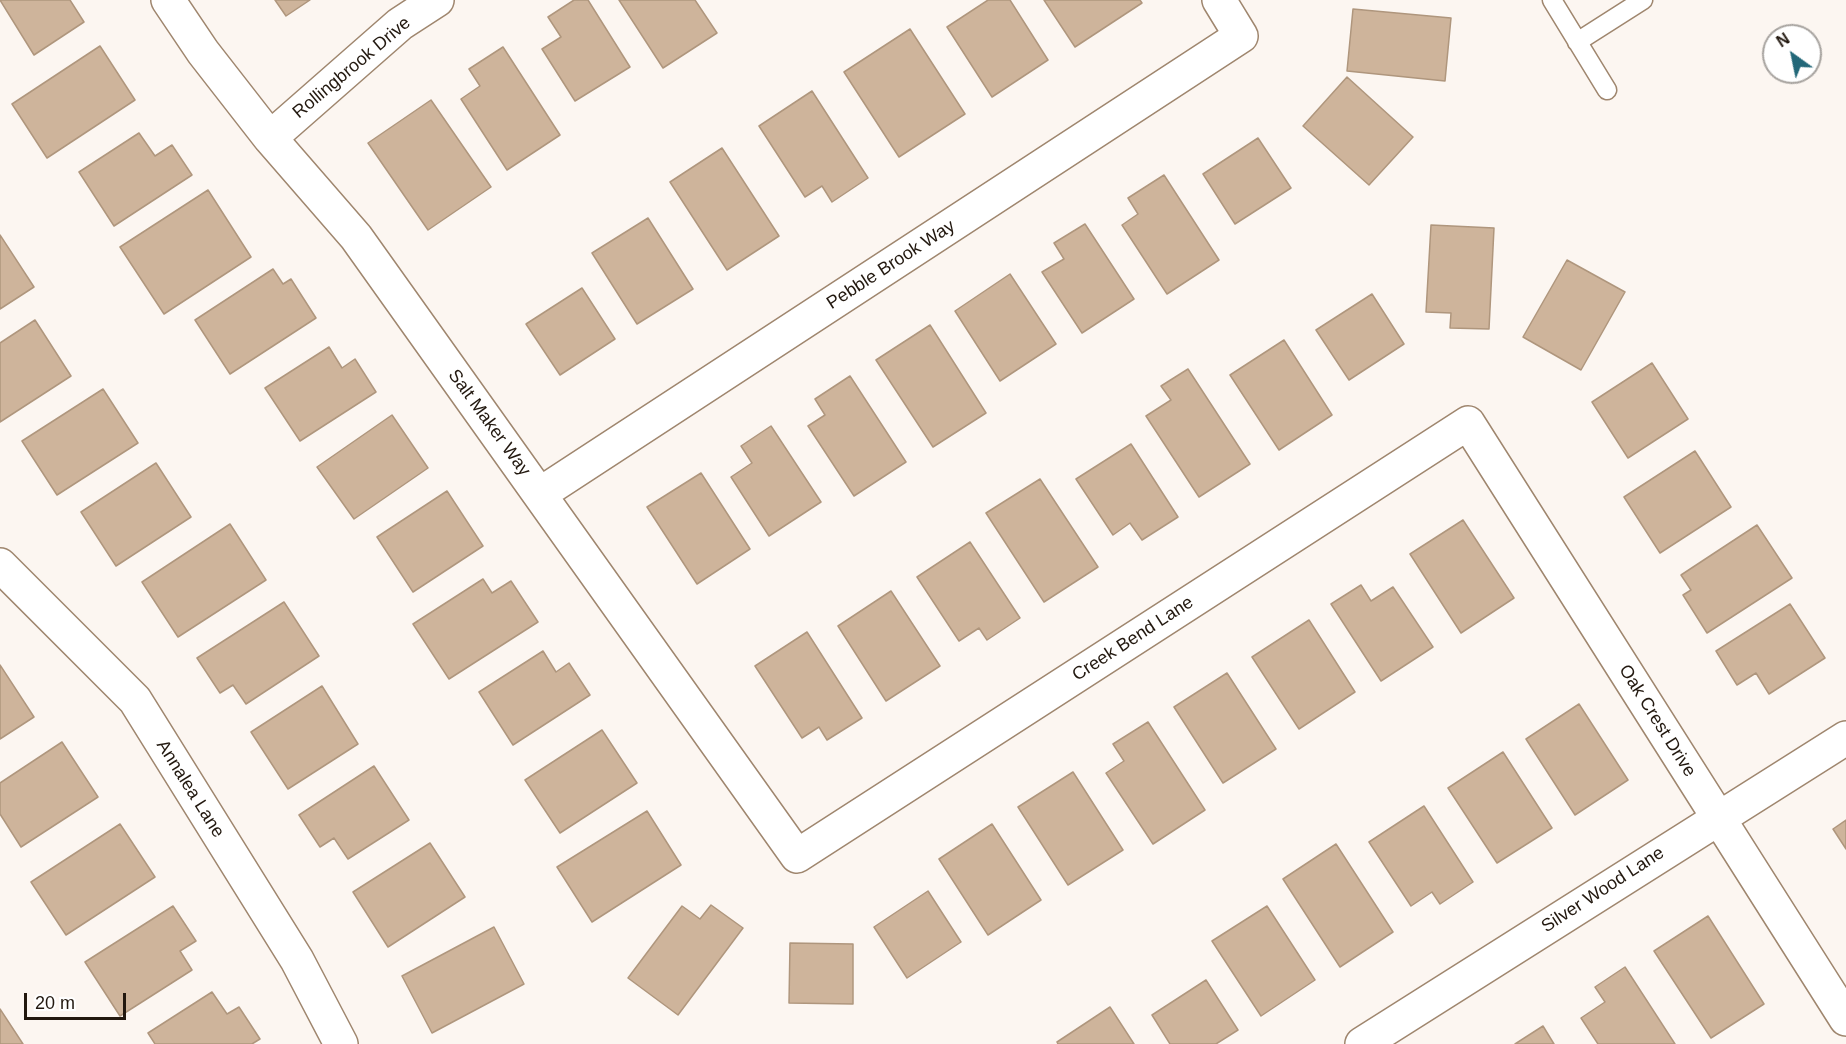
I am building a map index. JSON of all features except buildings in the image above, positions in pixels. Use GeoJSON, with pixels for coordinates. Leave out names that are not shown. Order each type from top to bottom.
{"type":"FeatureCollection","features":[{"type":"Feature","properties":{"kind":"street","name":"Salt Maker Way"},"geometry":{"type":"LineString","coordinates":[[168,0],[202,52],[270,138],[356,237],[797,856]]}},
{"type":"Feature","properties":{"kind":"street","name":"Rollingbrook Drive"},"geometry":{"type":"LineString","coordinates":[[270,138],[400,24],[437,0]]}},
{"type":"Feature","properties":{"kind":"street","name":"Pebble Brook Way"},"geometry":{"type":"LineString","coordinates":[[540,494],[1241,36],[1219,0]]}},
{"type":"Feature","properties":{"kind":"street","name":"Oak Crest Drive"},"geometry":{"type":"LineString","coordinates":[[1468,423],[1846,1019]]}},
{"type":"Feature","properties":{"kind":"street","name":"Creek Bend Lane"},"geometry":{"type":"LineString","coordinates":[[797,856],[1468,423]]}},
{"type":"Feature","properties":{"kind":"street","name":"Annalea Lane"},"geometry":{"type":"LineString","coordinates":[[0,565],[135,700],[297,960],[341,1044]]}},
{"type":"Feature","properties":{"kind":"street","name":"Silver Wood Lane"},"geometry":{"type":"LineString","coordinates":[[1362,1044],[1718,816],[1846,738]]}},
{"type":"Feature","properties":{"kind":"lane"},"geometry":{"type":"LineString","coordinates":[[1552,0],[1607,90]]}},
{"type":"Feature","properties":{"kind":"lane"},"geometry":{"type":"LineString","coordinates":[[1578,42],[1643,0]]}}]}
